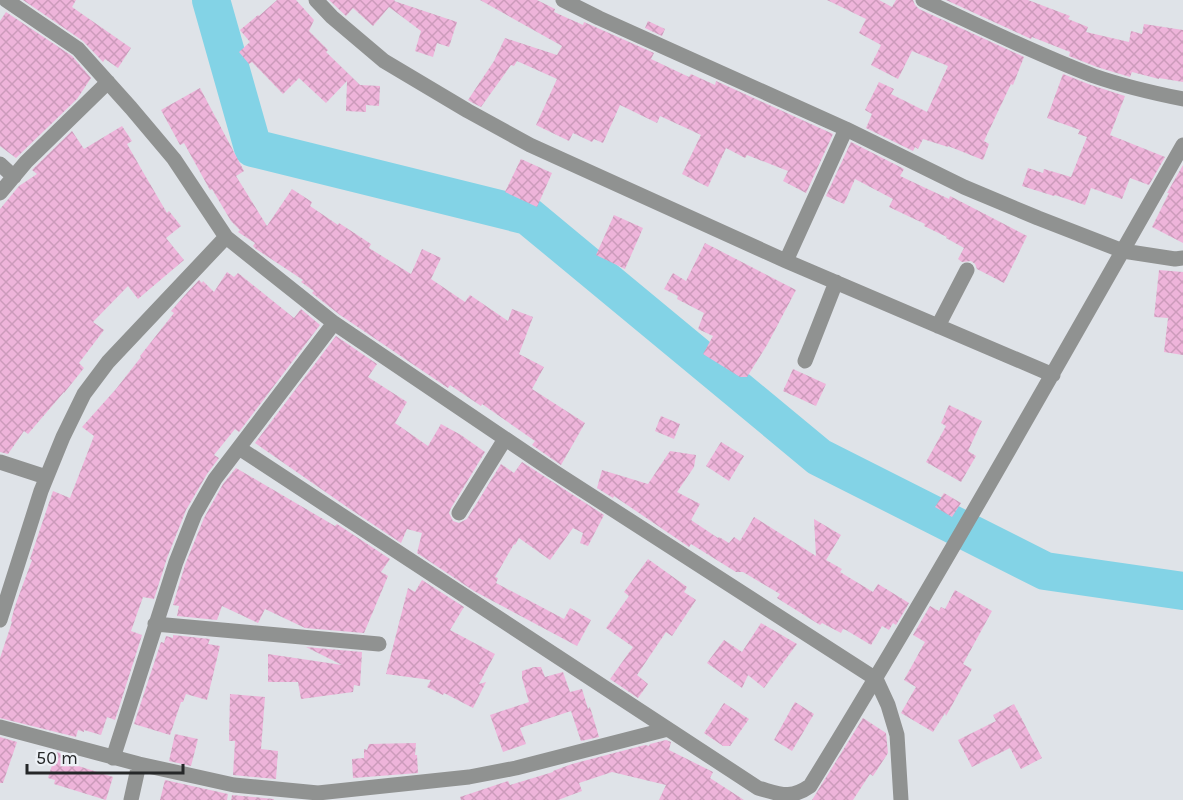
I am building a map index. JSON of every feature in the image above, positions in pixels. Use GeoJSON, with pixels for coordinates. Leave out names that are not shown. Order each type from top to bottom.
{"type":"FeatureCollection","features":[{"type":"Feature","properties":{"kind":"street"},"geometry":{"type":"LineString","coordinates":[[6,0],[78,49],[174,159],[226,237],[334,323],[553,471],[876,679],[888,705],[897,735],[901,800]]}},
{"type":"Feature","properties":{"kind":"street"},"geometry":{"type":"LineString","coordinates":[[316,0],[384,61],[530,145],[786,261],[1053,375]]}},
{"type":"Feature","properties":{"kind":"street"},"geometry":{"type":"LineString","coordinates":[[563,0],[846,129],[964,187],[1038,218],[1123,251],[1175,259],[1183,258]]}},
{"type":"Feature","properties":{"kind":"street"},"geometry":{"type":"LineString","coordinates":[[923,0],[1096,77],[1183,99]]}},
{"type":"Feature","properties":{"kind":"street"},"geometry":{"type":"LineString","coordinates":[[0,193],[26,162],[108,82]]}},
{"type":"Feature","properties":{"kind":"street"},"geometry":{"type":"LineString","coordinates":[[786,261],[846,129]]}},
{"type":"Feature","properties":{"kind":"street"},"geometry":{"type":"LineString","coordinates":[[239,448],[758,788],[785,796],[800,793],[810,786],[876,679],[1053,375],[1183,145]]}},
{"type":"Feature","properties":{"kind":"street"},"geometry":{"type":"LineString","coordinates":[[0,164],[15,177]]}},
{"type":"Feature","properties":{"kind":"street"},"geometry":{"type":"LineString","coordinates":[[0,620],[5,588],[41,490],[63,436],[84,394],[108,362],[226,237]]}},
{"type":"Feature","properties":{"kind":"street"},"geometry":{"type":"LineString","coordinates":[[938,326],[967,270]]}},
{"type":"Feature","properties":{"kind":"street"},"geometry":{"type":"LineString","coordinates":[[805,361],[836,282]]}},
{"type":"Feature","properties":{"kind":"street"},"geometry":{"type":"LineString","coordinates":[[113,758],[155,624],[195,514],[215,479],[334,323]]}},
{"type":"Feature","properties":{"kind":"street"},"geometry":{"type":"LineString","coordinates":[[459,513],[505,439]]}},
{"type":"Feature","properties":{"kind":"street"},"geometry":{"type":"LineString","coordinates":[[0,462],[46,477]]}},
{"type":"Feature","properties":{"kind":"street"},"geometry":{"type":"LineString","coordinates":[[155,624],[379,645]]}},
{"type":"Feature","properties":{"kind":"street"},"geometry":{"type":"LineString","coordinates":[[0,727],[113,758],[234,785],[318,793],[469,777],[516,768],[668,729]]}},
{"type":"Feature","properties":{"kind":"street"},"geometry":{"type":"LineString","coordinates":[[131,800],[140,764]]}},
{"type":"Feature","properties":{"kind":"building"},"geometry":{"type":"Polygon","coordinates":[[[23,0],[76,0],[72,7],[131,48],[118,68],[105,59],[103,62],[83,41],[23,0]]]}},
{"type":"Feature","properties":{"kind":"building"},"geometry":{"type":"Polygon","coordinates":[[[277,0],[296,0],[314,20],[309,31],[328,50],[326,52],[360,85],[380,86],[379,106],[366,105],[366,112],[346,111],[347,81],[326,103],[299,78],[283,94],[252,62],[249,64],[239,52],[250,42],[240,30],[277,0]]]}},
{"type":"Feature","properties":{"kind":"building"},"geometry":{"type":"Polygon","coordinates":[[[329,0],[395,0],[457,22],[449,47],[437,43],[433,57],[415,51],[421,31],[389,7],[373,26],[353,8],[346,16],[329,0]]]}},
{"type":"Feature","properties":{"kind":"building"},"geometry":{"type":"Polygon","coordinates":[[[480,0],[537,0],[555,9],[554,12],[583,25],[584,22],[654,53],[651,59],[689,77],[691,74],[715,85],[716,81],[833,134],[806,193],[783,181],[788,171],[747,155],[745,158],[726,148],[708,187],[682,174],[701,135],[660,116],[657,123],[620,105],[603,143],[594,139],[592,142],[573,133],[569,141],[536,125],[557,79],[517,61],[514,66],[511,65],[481,107],[473,103],[468,100],[494,61],[505,38],[557,55],[562,46],[480,0]]]}},
{"type":"Feature","properties":{"kind":"building"},"geometry":{"type":"Polygon","coordinates":[[[827,0],[879,0],[892,7],[896,0],[913,0],[919,9],[1024,57],[1013,85],[1011,84],[984,141],[989,144],[983,160],[923,139],[918,149],[915,147],[913,151],[866,128],[872,114],[865,110],[879,82],[894,89],[891,94],[927,112],[948,66],[912,51],[898,79],[871,65],[881,45],[859,33],[866,19],[827,0]]]}},
{"type":"Feature","properties":{"kind":"building"},"geometry":{"type":"Polygon","coordinates":[[[946,0],[1028,0],[1070,16],[1068,19],[1088,27],[1086,32],[1129,42],[1131,31],[1142,34],[1144,24],[1183,30],[1183,82],[1132,72],[1130,77],[1097,67],[1069,56],[1070,52],[1032,37],[1031,39],[946,0]]]}},
{"type":"Feature","properties":{"kind":"building"},"geometry":{"type":"Polygon","coordinates":[[[6,12],[72,56],[91,78],[77,99],[16,158],[0,146],[0,21],[6,12]]]}},
{"type":"Feature","properties":{"kind":"building"},"geometry":{"type":"Polygon","coordinates":[[[648,21],[665,29],[662,36],[645,28],[648,21]]]}},
{"type":"Feature","properties":{"kind":"building"},"geometry":{"type":"Polygon","coordinates":[[[1063,74],[1125,96],[1110,135],[1165,157],[1149,185],[1130,178],[1122,199],[1091,188],[1085,205],[1022,186],[1028,168],[1043,173],[1044,169],[1071,177],[1087,137],[1078,134],[1080,130],[1047,118],[1063,74]]]}},
{"type":"Feature","properties":{"kind":"building"},"geometry":{"type":"Polygon","coordinates":[[[200,88],[244,171],[236,176],[267,226],[292,189],[312,202],[310,206],[371,244],[369,248],[411,274],[422,249],[441,258],[431,279],[465,302],[470,295],[508,321],[512,309],[533,317],[519,354],[544,367],[532,389],[585,423],[561,465],[532,445],[535,441],[482,404],[481,406],[450,385],[448,388],[340,315],[312,293],[314,291],[301,282],[303,280],[256,249],[253,246],[255,243],[238,232],[240,230],[231,221],[212,189],[210,190],[184,143],[180,145],[161,110],[200,88]]]}},
{"type":"Feature","properties":{"kind":"building"},"geometry":{"type":"Polygon","coordinates":[[[122,126],[132,141],[127,144],[167,213],[169,211],[181,226],[166,238],[184,260],[138,299],[128,286],[93,322],[104,330],[79,363],[84,368],[28,434],[24,431],[8,454],[0,452],[0,209],[19,186],[37,174],[32,170],[72,131],[84,149],[122,126]]]}},
{"type":"Feature","properties":{"kind":"building"},"geometry":{"type":"Polygon","coordinates":[[[851,142],[904,169],[900,176],[949,199],[950,196],[1027,236],[1004,283],[977,269],[971,261],[962,262],[958,259],[964,248],[924,226],[925,224],[889,207],[893,199],[855,179],[844,204],[826,196],[851,142]]]}},
{"type":"Feature","properties":{"kind":"building"},"geometry":{"type":"Polygon","coordinates":[[[521,159],[552,173],[537,207],[505,192],[521,159]]]}},
{"type":"Feature","properties":{"kind":"building"},"geometry":{"type":"Polygon","coordinates":[[[1183,165],[1183,243],[1152,227],[1183,165]]]}},
{"type":"Feature","properties":{"kind":"building"},"geometry":{"type":"Polygon","coordinates":[[[614,215],[643,228],[625,269],[596,255],[614,215]]]}},
{"type":"Feature","properties":{"kind":"building"},"geometry":{"type":"Polygon","coordinates":[[[705,243],[796,290],[747,377],[740,377],[703,354],[713,336],[698,329],[704,313],[677,299],[678,296],[664,289],[673,273],[686,281],[705,243]]]}},
{"type":"Feature","properties":{"kind":"building"},"geometry":{"type":"Polygon","coordinates":[[[1159,270],[1183,272],[1183,355],[1164,352],[1168,318],[1154,317],[1159,270]]]}},
{"type":"Feature","properties":{"kind":"building"},"geometry":{"type":"Polygon","coordinates":[[[227,272],[234,277],[238,273],[294,318],[301,309],[320,325],[239,432],[235,429],[214,455],[219,458],[186,510],[154,599],[143,597],[131,631],[142,635],[115,720],[107,717],[101,735],[78,730],[76,737],[0,718],[0,658],[53,491],[70,498],[94,436],[82,427],[116,389],[174,313],[171,311],[199,280],[214,292],[227,272]]]}},
{"type":"Feature","properties":{"kind":"building"},"geometry":{"type":"Polygon","coordinates":[[[336,336],[377,364],[368,377],[407,402],[395,423],[428,446],[441,424],[485,452],[451,508],[449,513],[453,521],[459,523],[467,519],[501,464],[514,473],[522,462],[604,515],[588,546],[580,543],[583,533],[573,528],[550,560],[519,538],[495,577],[498,578],[496,583],[564,619],[570,608],[591,620],[577,646],[474,591],[417,553],[422,533],[407,529],[401,543],[255,443],[336,336]]]}},
{"type":"Feature","properties":{"kind":"building"},"geometry":{"type":"Polygon","coordinates":[[[793,369],[826,384],[816,406],[783,391],[793,369]]]}},
{"type":"Feature","properties":{"kind":"building"},"geometry":{"type":"Polygon","coordinates":[[[949,405],[982,421],[968,451],[976,456],[961,482],[926,462],[946,426],[941,423],[949,405]]]}},
{"type":"Feature","properties":{"kind":"building"},"geometry":{"type":"Polygon","coordinates":[[[661,416],[680,424],[674,439],[655,431],[661,416]]]}},
{"type":"Feature","properties":{"kind":"building"},"geometry":{"type":"Polygon","coordinates":[[[721,442],[744,456],[729,481],[706,466],[721,442]]]}},
{"type":"Feature","properties":{"kind":"building"},"geometry":{"type":"Polygon","coordinates":[[[670,451],[696,455],[694,467],[677,492],[700,504],[691,520],[729,543],[734,537],[740,541],[754,517],[816,556],[814,519],[841,535],[826,560],[842,569],[840,572],[873,592],[878,584],[909,603],[896,625],[893,623],[889,630],[882,626],[871,645],[846,630],[843,629],[841,633],[822,623],[820,625],[777,598],[780,594],[743,572],[736,572],[691,544],[689,547],[614,496],[613,498],[597,488],[602,470],[648,484],[670,451]]]}},
{"type":"Feature","properties":{"kind":"building"},"geometry":{"type":"Polygon","coordinates":[[[236,468],[335,526],[337,524],[390,559],[381,572],[388,576],[364,633],[305,628],[265,609],[258,623],[222,606],[217,620],[177,616],[179,606],[173,605],[185,565],[204,518],[223,484],[236,468]]]}},
{"type":"Feature","properties":{"kind":"building"},"geometry":{"type":"Polygon","coordinates":[[[944,493],[961,503],[952,517],[935,507],[944,493]]]}},
{"type":"Feature","properties":{"kind":"building"},"geometry":{"type":"Polygon","coordinates":[[[648,559],[687,587],[684,592],[696,600],[672,636],[666,632],[637,675],[648,684],[638,698],[610,679],[633,647],[606,628],[629,596],[624,592],[648,559]]]}},
{"type":"Feature","properties":{"kind":"building"},"geometry":{"type":"Polygon","coordinates":[[[422,580],[464,607],[450,630],[495,654],[479,684],[486,682],[473,708],[427,687],[431,680],[386,674],[408,588],[415,592],[422,580]]]}},
{"type":"Feature","properties":{"kind":"building"},"geometry":{"type":"Polygon","coordinates":[[[955,590],[992,611],[963,664],[972,669],[946,716],[945,713],[933,732],[901,713],[916,687],[904,680],[925,642],[913,635],[930,606],[939,611],[941,607],[945,609],[955,590]]]}},
{"type":"Feature","properties":{"kind":"building"},"geometry":{"type":"Polygon","coordinates":[[[761,623],[797,644],[764,688],[748,675],[742,688],[707,663],[724,640],[742,652],[761,623]]]}},
{"type":"Feature","properties":{"kind":"building"},"geometry":{"type":"Polygon","coordinates":[[[173,635],[210,639],[208,644],[220,646],[207,700],[186,694],[170,735],[134,724],[161,642],[164,643],[166,636],[173,638],[173,635]]]}},
{"type":"Feature","properties":{"kind":"building"},"geometry":{"type":"Polygon","coordinates":[[[306,647],[362,652],[360,686],[354,685],[353,692],[301,699],[298,682],[268,682],[268,654],[342,665],[306,647]]]}},
{"type":"Feature","properties":{"kind":"building"},"geometry":{"type":"Polygon","coordinates":[[[541,667],[545,677],[563,672],[570,692],[582,689],[599,737],[581,741],[571,711],[520,728],[526,744],[503,752],[490,715],[529,702],[522,671],[541,667]]]}},
{"type":"Feature","properties":{"kind":"building"},"geometry":{"type":"Polygon","coordinates":[[[230,694],[265,697],[261,749],[278,751],[276,779],[233,775],[235,741],[229,741],[230,694]]]}},
{"type":"Feature","properties":{"kind":"building"},"geometry":{"type":"Polygon","coordinates":[[[795,702],[814,714],[792,751],[774,740],[795,702]]]}},
{"type":"Feature","properties":{"kind":"building"},"geometry":{"type":"Polygon","coordinates":[[[724,703],[749,719],[730,746],[723,746],[704,733],[724,703]]]}},
{"type":"Feature","properties":{"kind":"building"},"geometry":{"type":"Polygon","coordinates":[[[1014,704],[1042,758],[1021,769],[1010,748],[972,767],[958,740],[996,721],[993,715],[1014,704]]]}},
{"type":"Feature","properties":{"kind":"building"},"geometry":{"type":"Polygon","coordinates":[[[863,718],[886,733],[888,753],[873,776],[870,774],[853,800],[812,800],[863,718]]]}},
{"type":"Feature","properties":{"kind":"building"},"geometry":{"type":"Polygon","coordinates":[[[175,734],[198,739],[191,766],[169,761],[175,734]]]}},
{"type":"Feature","properties":{"kind":"building"},"geometry":{"type":"Polygon","coordinates":[[[0,737],[17,742],[3,783],[0,783],[0,737]]]}},
{"type":"Feature","properties":{"kind":"building"},"geometry":{"type":"Polygon","coordinates":[[[666,740],[671,742],[669,750],[713,772],[710,778],[744,800],[659,800],[666,785],[612,772],[579,783],[582,791],[558,800],[461,800],[460,797],[508,781],[510,785],[572,764],[666,740]]]}},
{"type":"Feature","properties":{"kind":"building"},"geometry":{"type":"Polygon","coordinates":[[[416,743],[418,773],[353,778],[352,759],[364,758],[364,749],[367,750],[369,744],[416,743]]]}},
{"type":"Feature","properties":{"kind":"building"},"geometry":{"type":"Polygon","coordinates":[[[56,752],[71,756],[69,763],[113,777],[106,800],[54,784],[55,780],[48,778],[56,752]]]}},
{"type":"Feature","properties":{"kind":"building"},"geometry":{"type":"Polygon","coordinates":[[[165,780],[228,794],[227,800],[160,800],[165,780]]]}},
{"type":"Feature","properties":{"kind":"building"},"geometry":{"type":"Polygon","coordinates":[[[232,795],[274,799],[274,800],[231,800],[232,795]]]}},
{"type":"Feature","properties":{"kind":"waterway"},"geometry":{"type":"LineString","coordinates":[[211,0],[253,148],[528,216],[819,457],[1045,571],[1183,591]]}}]}
